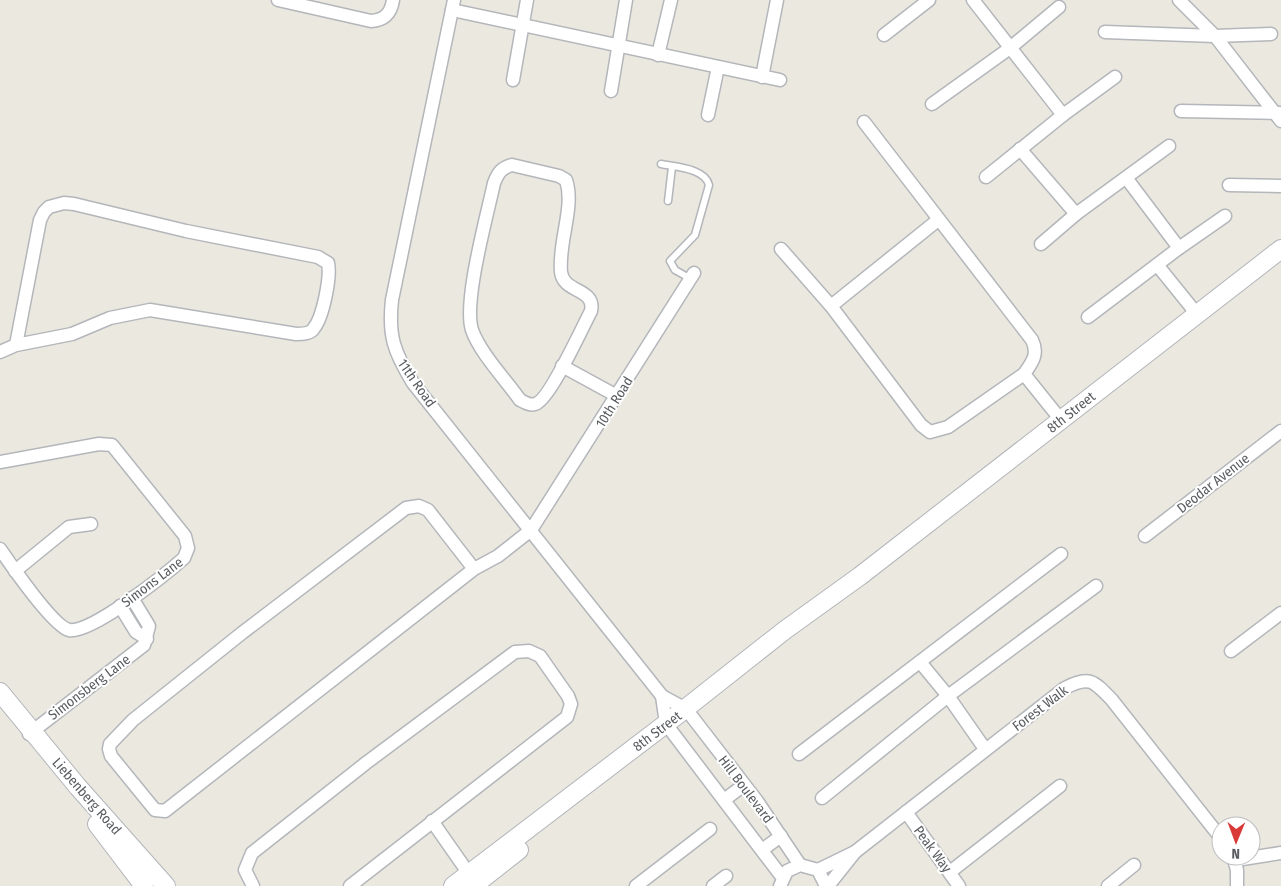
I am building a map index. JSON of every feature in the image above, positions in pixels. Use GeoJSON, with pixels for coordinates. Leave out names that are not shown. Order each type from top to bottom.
{"type":"FeatureCollection","features":[{"type":"Feature","properties":{"kind":"street"},"geometry":{"type":"LineString","coordinates":[[278,0],[371,21],[380,20],[387,15],[394,0]]}},
{"type":"Feature","properties":{"kind":"street"},"geometry":{"type":"LineString","coordinates":[[513,80],[527,0]]}},
{"type":"Feature","properties":{"kind":"street"},"geometry":{"type":"LineString","coordinates":[[611,91],[626,0]]}},
{"type":"Feature","properties":{"kind":"street"},"geometry":{"type":"LineString","coordinates":[[658,55],[671,0]]}},
{"type":"Feature","properties":{"kind":"street"},"geometry":{"type":"LineString","coordinates":[[762,77],[777,0]]}},
{"type":"Feature","properties":{"kind":"street"},"geometry":{"type":"LineString","coordinates":[[884,35],[929,0]]}},
{"type":"Feature","properties":{"kind":"street"},"geometry":{"type":"LineString","coordinates":[[973,0],[1063,114]]}},
{"type":"Feature","properties":{"kind":"street"},"geometry":{"type":"LineString","coordinates":[[1180,0],[1215,36],[1280,116]]}},
{"type":"Feature","properties":{"kind":"street"},"geometry":{"type":"LineString","coordinates":[[453,5],[522,26],[780,80]]}},
{"type":"Feature","properties":{"kind":"street","name":"11th Road"},"geometry":{"type":"LineString","coordinates":[[453,5],[392,300],[390,331],[400,361],[413,383],[662,696],[688,712]]}},
{"type":"Feature","properties":{"kind":"street"},"geometry":{"type":"LineString","coordinates":[[932,104],[1010,48],[1059,7]]}},
{"type":"Feature","properties":{"kind":"street"},"geometry":{"type":"LineString","coordinates":[[1105,32],[1215,36],[1271,34]]}},
{"type":"Feature","properties":{"kind":"street"},"geometry":{"type":"LineString","coordinates":[[708,115],[718,67]]}},
{"type":"Feature","properties":{"kind":"street"},"geometry":{"type":"LineString","coordinates":[[986,177],[1063,114],[1114,77]]}},
{"type":"Feature","properties":{"kind":"street"},"geometry":{"type":"LineString","coordinates":[[1181,110],[1280,116]]}},
{"type":"Feature","properties":{"kind":"street"},"geometry":{"type":"LineString","coordinates":[[781,249],[831,306],[921,425],[930,432],[948,427],[1024,374],[1035,354],[1032,340],[864,122]]}},
{"type":"Feature","properties":{"kind":"street"},"geometry":{"type":"LineString","coordinates":[[1041,244],[1076,214],[1169,146]]}},
{"type":"Feature","properties":{"kind":"street"},"geometry":{"type":"LineString","coordinates":[[1020,149],[1076,214]]}},
{"type":"Feature","properties":{"kind":"street"},"geometry":{"type":"LineString","coordinates":[[512,165],[559,176],[566,180],[568,187],[569,199],[560,252],[562,277],[565,284],[589,297],[592,307],[562,366],[548,393],[536,404],[530,405],[520,400],[477,341],[472,330],[470,310],[475,273],[494,183],[498,174],[504,168],[512,165]]}},
{"type":"Feature","properties":{"kind":"street"},"geometry":{"type":"LineString","coordinates":[[1127,178],[1179,248]]}},
{"type":"Feature","properties":{"kind":"street"},"geometry":{"type":"LineString","coordinates":[[1229,185],[1281,186]]}},
{"type":"Feature","properties":{"kind":"street"},"geometry":{"type":"LineString","coordinates":[[0,352],[16,345],[72,334],[110,318],[150,310],[296,334],[309,332],[314,328],[323,302],[330,274],[328,263],[318,257],[186,231],[86,206],[58,204],[44,212],[40,220],[16,345]]}},
{"type":"Feature","properties":{"kind":"street"},"geometry":{"type":"LineString","coordinates":[[1088,317],[1158,266],[1179,248],[1225,216]]}},
{"type":"Feature","properties":{"kind":"street"},"geometry":{"type":"LineString","coordinates":[[831,306],[938,220]]}},
{"type":"Feature","properties":{"kind":"street","name":"8th Street"},"geometry":{"type":"LineString","coordinates":[[453,886],[473,881],[688,712],[785,630],[860,576],[1281,248]]}},
{"type":"Feature","properties":{"kind":"street"},"geometry":{"type":"LineString","coordinates":[[1158,266],[1196,313]]}},
{"type":"Feature","properties":{"kind":"street","name":"10th Road"},"geometry":{"type":"LineString","coordinates":[[474,569],[428,510],[419,506],[406,508],[250,627],[133,720],[110,744],[110,754],[155,810],[165,811],[474,569],[498,556],[531,530],[692,276]]}},
{"type":"Feature","properties":{"kind":"street"},"geometry":{"type":"LineString","coordinates":[[562,366],[617,396]]}},
{"type":"Feature","properties":{"kind":"street"},"geometry":{"type":"LineString","coordinates":[[1024,374],[1061,420]]}},
{"type":"Feature","properties":{"kind":"street","name":"Deodar Avenue"},"geometry":{"type":"LineString","coordinates":[[1145,536],[1281,431]]}},
{"type":"Feature","properties":{"kind":"street","name":"Simons Lane"},"geometry":{"type":"LineString","coordinates":[[0,462],[107,444],[116,448],[188,541],[188,548],[184,558],[132,598],[87,627],[69,630],[55,621],[0,549]]}},
{"type":"Feature","properties":{"kind":"street"},"geometry":{"type":"LineString","coordinates":[[15,570],[69,527],[91,524]]}},
{"type":"Feature","properties":{"kind":"street"},"geometry":{"type":"LineString","coordinates":[[800,754],[1061,554]]}},
{"type":"Feature","properties":{"kind":"street"},"geometry":{"type":"LineString","coordinates":[[822,798],[948,696],[1096,586]]}},
{"type":"Feature","properties":{"kind":"street"},"geometry":{"type":"LineString","coordinates":[[120,606],[136,632],[147,639],[149,626],[132,598]]}},
{"type":"Feature","properties":{"kind":"street"},"geometry":{"type":"LineString","coordinates":[[1231,651],[1281,612]]}},
{"type":"Feature","properties":{"kind":"street","name":"Simonsberg Lane"},"geometry":{"type":"LineString","coordinates":[[30,732],[141,648],[147,639]]}},
{"type":"Feature","properties":{"kind":"street"},"geometry":{"type":"LineString","coordinates":[[253,886],[245,870],[252,853],[366,763],[514,652],[523,650],[535,652],[568,696],[571,704],[567,717],[350,886]]}},
{"type":"Feature","properties":{"kind":"street"},"geometry":{"type":"LineString","coordinates":[[920,662],[948,696],[985,749]]}},
{"type":"Feature","properties":{"kind":"street","name":"Forest Walk"},"geometry":{"type":"LineString","coordinates":[[818,870],[855,852],[1065,688],[1084,679],[1094,682],[1112,700],[1211,825]]}},
{"type":"Feature","properties":{"kind":"street"},"geometry":{"type":"LineString","coordinates":[[662,696],[669,727]]}},
{"type":"Feature","properties":{"kind":"street","name":"Liebenberg Road"},"geometry":{"type":"LineString","coordinates":[[5,698],[144,886]]}},
{"type":"Feature","properties":{"kind":"street","name":"Hill Boulevard"},"geometry":{"type":"LineString","coordinates":[[688,712],[744,785],[800,865]]}},
{"type":"Feature","properties":{"kind":"street","name":"Hill Boulevard"},"geometry":{"type":"LineString","coordinates":[[669,727],[762,850],[781,882]]}},
{"type":"Feature","properties":{"kind":"street","name":"Liebenberg Road"},"geometry":{"type":"LineString","coordinates":[[30,732],[166,886]]}},
{"type":"Feature","properties":{"kind":"street"},"geometry":{"type":"LineString","coordinates":[[724,800],[744,785]]}},
{"type":"Feature","properties":{"kind":"street"},"geometry":{"type":"LineString","coordinates":[[950,872],[1060,786]]}},
{"type":"Feature","properties":{"kind":"street","name":"Peak Way"},"geometry":{"type":"LineString","coordinates":[[906,812],[950,872],[958,886]]}},
{"type":"Feature","properties":{"kind":"street"},"geometry":{"type":"LineString","coordinates":[[432,822],[473,881]]}},
{"type":"Feature","properties":{"kind":"street"},"geometry":{"type":"LineString","coordinates":[[636,886],[710,829]]}},
{"type":"Feature","properties":{"kind":"street"},"geometry":{"type":"LineString","coordinates":[[762,850],[781,836]]}},
{"type":"Feature","properties":{"kind":"street","name":"Forest Walk"},"geometry":{"type":"LineString","coordinates":[[827,886],[855,852]]}},
{"type":"Feature","properties":{"kind":"street"},"geometry":{"type":"LineString","coordinates":[[1261,855],[1281,852]]}},
{"type":"Feature","properties":{"kind":"street"},"geometry":{"type":"LineString","coordinates":[[781,882],[787,871],[800,865],[818,870],[827,886]]}},
{"type":"Feature","properties":{"kind":"street"},"geometry":{"type":"LineString","coordinates":[[1108,886],[1134,865]]}},
{"type":"Feature","properties":{"kind":"street"},"geometry":{"type":"LineString","coordinates":[[1235,866],[1237,886]]}},
{"type":"Feature","properties":{"kind":"street"},"geometry":{"type":"LineString","coordinates":[[713,886],[726,876]]}},
{"type":"Feature","properties":{"kind":"lane"},"geometry":{"type":"LineString","coordinates":[[661,164],[699,173],[705,176],[709,185],[695,235],[670,260],[675,270],[692,276]]}},
{"type":"Feature","properties":{"kind":"lane"},"geometry":{"type":"LineString","coordinates":[[668,201],[672,167]]}}]}
